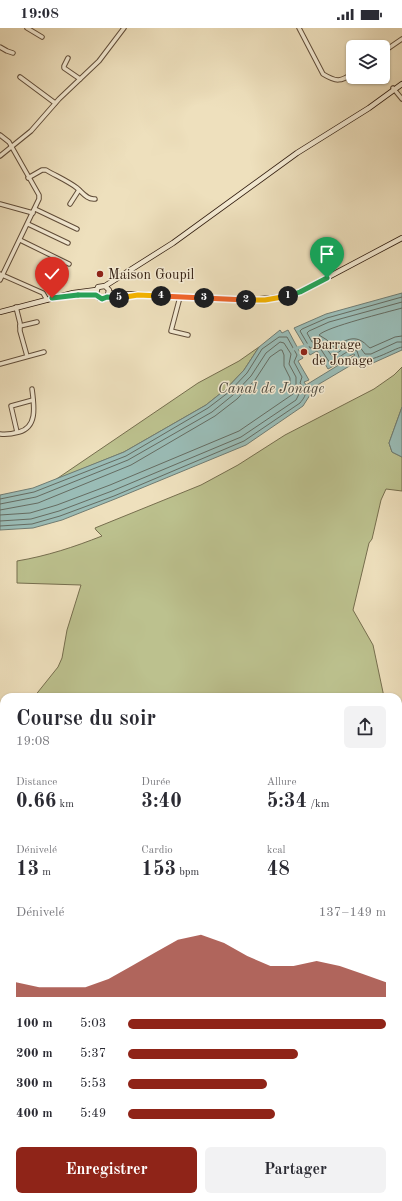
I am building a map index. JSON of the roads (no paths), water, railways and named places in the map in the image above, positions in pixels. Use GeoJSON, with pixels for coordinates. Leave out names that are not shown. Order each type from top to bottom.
{"type":"FeatureCollection","features":[{"type":"Feature","properties":{"kind":"main road"},"geometry":{"type":"LineString","coordinates":[[107,297],[107,289],[119,278],[179,238],[297,153],[369,108],[402,84]]}},
{"type":"Feature","properties":{"kind":"main road"},"geometry":{"type":"LineString","coordinates":[[96,292],[100,286],[107,289],[114,295],[129,294],[265,300],[300,292],[402,238]]}},
{"type":"Feature","properties":{"kind":"main road"},"geometry":{"type":"LineString","coordinates":[[0,312],[82,291],[96,292],[101,298],[118,298],[138,295]]}},
{"type":"Feature","properties":{"kind":"street"},"geometry":{"type":"LineString","coordinates":[[27,28],[42,37]]}},
{"type":"Feature","properties":{"kind":"street"},"geometry":{"type":"LineString","coordinates":[[0,156],[28,134],[55,103],[99,61],[124,28]]}},
{"type":"Feature","properties":{"kind":"street"},"geometry":{"type":"LineString","coordinates":[[299,28],[323,74],[338,80],[346,78]]}},
{"type":"Feature","properties":{"kind":"street"},"geometry":{"type":"LineString","coordinates":[[390,47],[402,39]]}},
{"type":"Feature","properties":{"kind":"street"},"geometry":{"type":"LineString","coordinates":[[0,47],[13,53]]}},
{"type":"Feature","properties":{"kind":"street"},"geometry":{"type":"LineString","coordinates":[[68,58],[64,68],[80,79]]}},
{"type":"Feature","properties":{"kind":"street"},"geometry":{"type":"LineString","coordinates":[[20,77],[55,103]]}},
{"type":"Feature","properties":{"kind":"street"},"geometry":{"type":"LineString","coordinates":[[394,89],[402,98]]}},
{"type":"Feature","properties":{"kind":"street"},"geometry":{"type":"LineString","coordinates":[[0,135],[9,142],[39,195],[35,209],[1,274],[0,280]]}},
{"type":"Feature","properties":{"kind":"street"},"geometry":{"type":"LineString","coordinates":[[28,178],[42,170],[46,170],[91,199],[95,199]]}},
{"type":"Feature","properties":{"kind":"street"},"geometry":{"type":"LineString","coordinates":[[70,204],[79,190]]}},
{"type":"Feature","properties":{"kind":"street"},"geometry":{"type":"LineString","coordinates":[[0,204],[33,213]]}},
{"type":"Feature","properties":{"kind":"street"},"geometry":{"type":"LineString","coordinates":[[35,209],[77,228]]}},
{"type":"Feature","properties":{"kind":"street"},"geometry":{"type":"LineString","coordinates":[[28,224],[68,243]]}},
{"type":"Feature","properties":{"kind":"street"},"geometry":{"type":"LineString","coordinates":[[20,240],[69,264]]}},
{"type":"Feature","properties":{"kind":"street"},"geometry":{"type":"LineString","coordinates":[[1,274],[43,293],[49,299]]}},
{"type":"Feature","properties":{"kind":"street"},"geometry":{"type":"LineString","coordinates":[[180,297],[171,331],[188,336]]}},
{"type":"Feature","properties":{"kind":"street"},"geometry":{"type":"LineString","coordinates":[[16,308],[20,331],[27,356]]}},
{"type":"Feature","properties":{"kind":"street"},"geometry":{"type":"LineString","coordinates":[[20,326],[37,322]]}},
{"type":"Feature","properties":{"kind":"street"},"geometry":{"type":"LineString","coordinates":[[0,364],[44,352]]}},
{"type":"Feature","properties":{"kind":"street"},"geometry":{"type":"LineString","coordinates":[[0,434],[5,435],[18,432],[27,428],[32,422],[32,389]]}},
{"type":"Feature","properties":{"kind":"street"},"geometry":{"type":"LineString","coordinates":[[18,432],[11,406],[33,400]]}},
{"type":"Feature","properties":{"kind":"water","name":"Canal de Jonage"},"geometry":{"type":"Polygon","coordinates":[[[402,293],[402,350],[373,363],[363,363],[361,365],[358,361],[309,390],[310,395],[303,406],[246,445],[62,520],[33,528],[0,530],[0,495],[33,488],[124,452],[206,405],[226,389],[244,370],[259,347],[280,330],[282,333],[288,330],[303,358],[298,361],[309,380],[304,382],[306,385],[355,355],[354,354],[345,358],[345,360],[328,369],[317,351],[310,355],[294,328],[326,314],[402,293]]]}},
{"type":"Feature","properties":{"kind":"water"},"geometry":{"type":"Polygon","coordinates":[[[402,407],[402,457],[392,452],[389,443],[402,407]]]}},
{"type":"Feature","properties":{"kind":"waterway","name":"Canal de Jonage"},"geometry":{"type":"LineString","coordinates":[[294,349],[308,345]]}},
{"type":"Feature","properties":{"kind":"place","name":"Maison Goupil"},"geometry":{"type":"Point","coordinates":[100,274]}},
{"type":"Feature","properties":{"kind":"place","name":"Barrage de Jonage"},"geometry":{"type":"Point","coordinates":[304,352]}}]}
